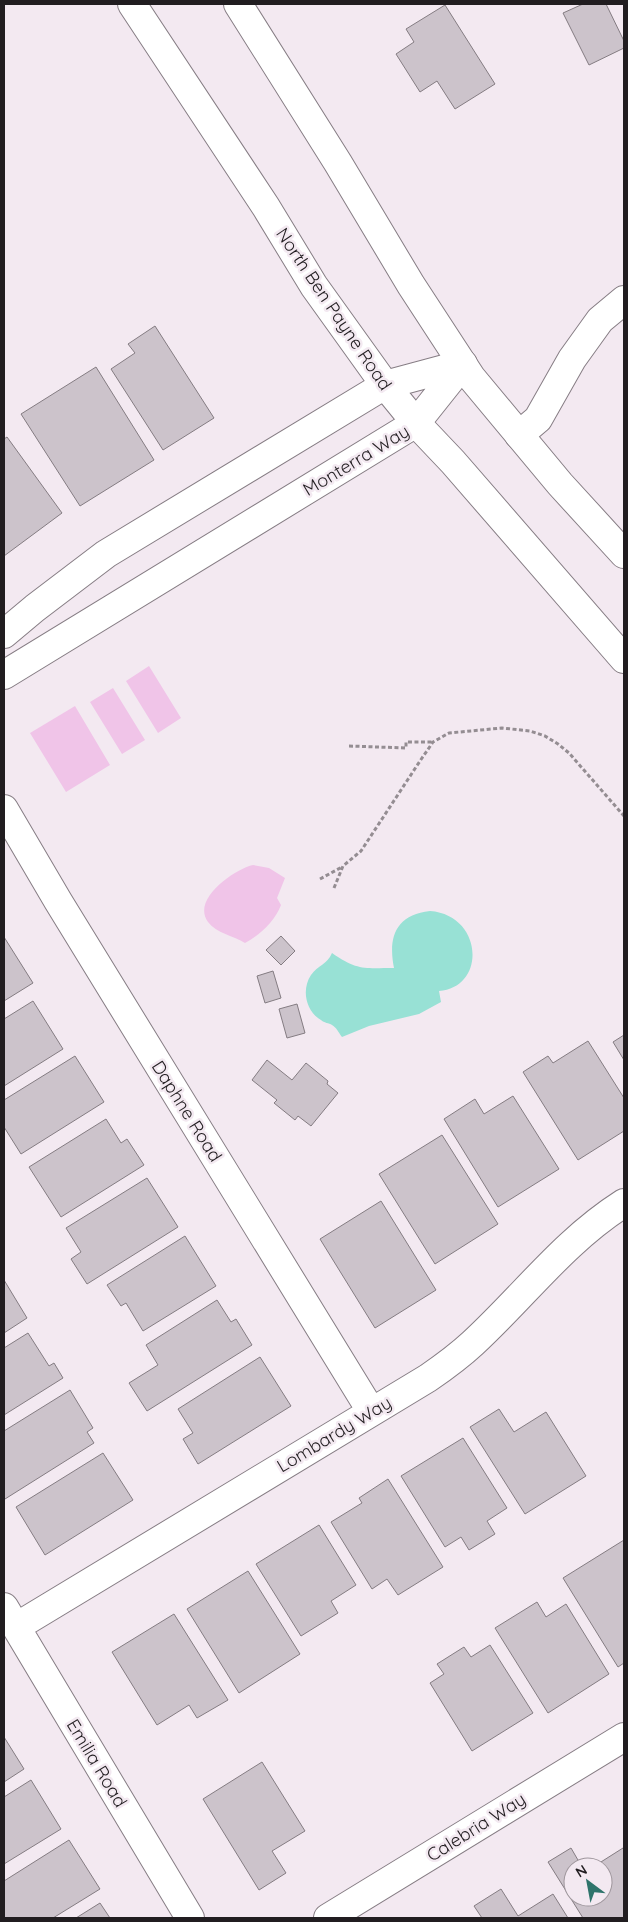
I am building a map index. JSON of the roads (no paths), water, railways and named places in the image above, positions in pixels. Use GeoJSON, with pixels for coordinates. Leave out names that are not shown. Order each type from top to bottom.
{"type":"FeatureCollection","features":[{"type":"Feature","properties":{"kind":"street","name":"North Ben Payne Road"},"geometry":{"type":"LineString","coordinates":[[132,4],[266,207],[314,286],[385,386],[624,659]]}},
{"type":"Feature","properties":{"kind":"street"},"geometry":{"type":"LineString","coordinates":[[238,4],[333,154],[411,285],[471,377],[519,435],[624,554]]}},
{"type":"Feature","properties":{"kind":"street"},"geometry":{"type":"LineString","coordinates":[[519,435],[538,420],[572,360],[600,320],[624,300]]}},
{"type":"Feature","properties":{"kind":"street"},"geometry":{"type":"LineString","coordinates":[[4,634],[106,554],[385,386],[463,364]]}},
{"type":"Feature","properties":{"kind":"street","name":"Monterra Way"},"geometry":{"type":"LineString","coordinates":[[4,675],[416,423],[463,364]]}},
{"type":"Feature","properties":{"kind":"street","name":"Daphne Road"},"geometry":{"type":"LineString","coordinates":[[4,809],[58,901],[371,1411]]}},
{"type":"Feature","properties":{"kind":"street","name":"Lombardy Way"},"geometry":{"type":"LineString","coordinates":[[10,1617],[428,1378],[474,1342],[554,1259],[584,1233],[624,1204]]}},
{"type":"Feature","properties":{"kind":"street","name":"Emilia Road"},"geometry":{"type":"LineString","coordinates":[[10,1617],[190,1918]]}},
{"type":"Feature","properties":{"kind":"street","name":"Calebria Way"},"geometry":{"type":"LineString","coordinates":[[328,1918],[624,1736]]}}]}
